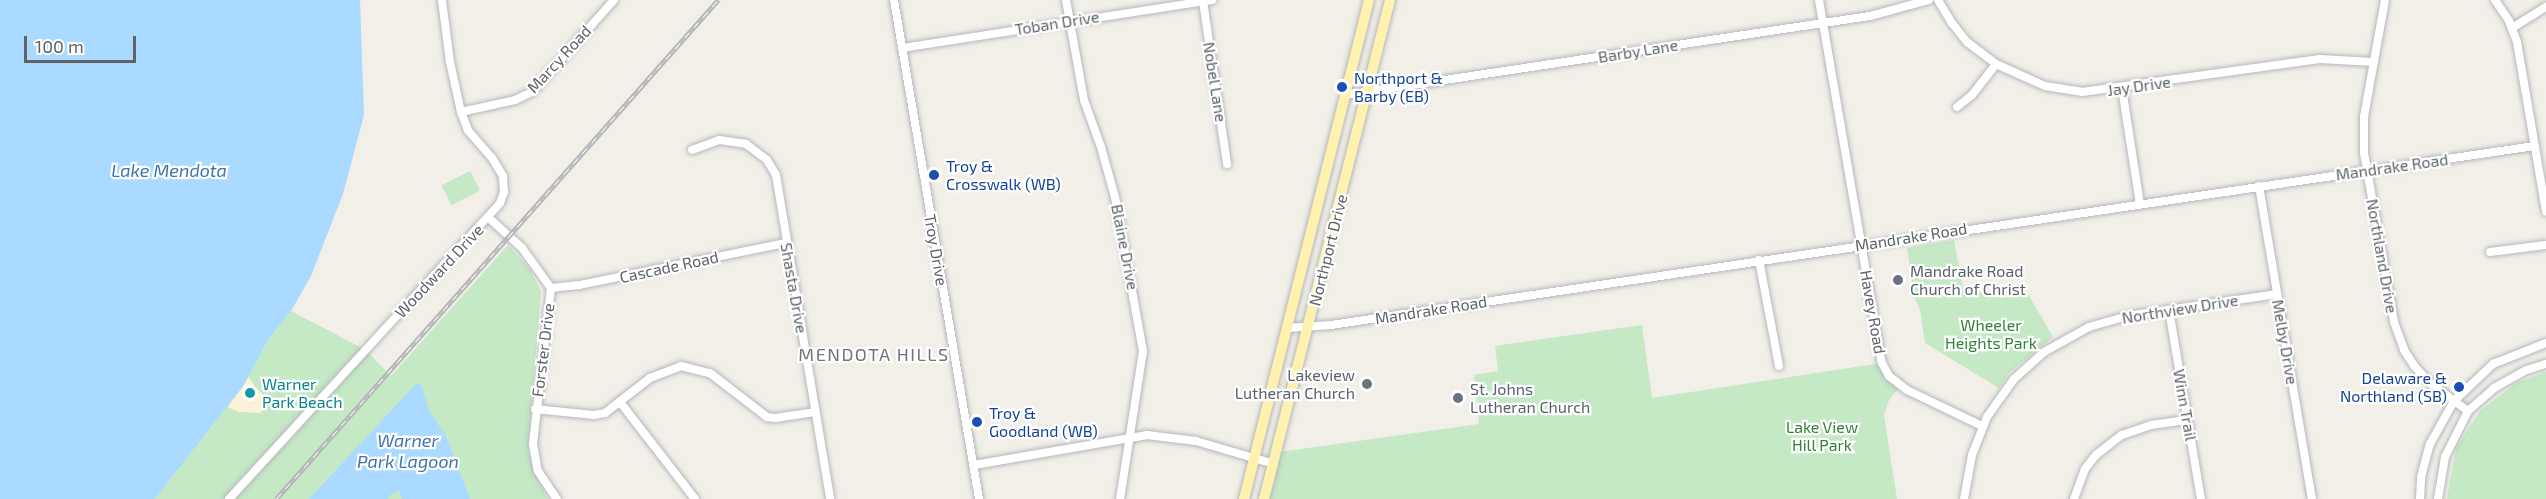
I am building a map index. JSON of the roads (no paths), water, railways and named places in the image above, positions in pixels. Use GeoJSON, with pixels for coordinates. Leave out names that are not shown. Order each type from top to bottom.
{"type":"FeatureCollection","features":[{"type":"Feature","properties":{"kind":"main road","name":"Northport Drive"},"geometry":{"type":"LineString","coordinates":[[1244,499],[1369,0]]}},
{"type":"Feature","properties":{"kind":"main road","name":"Northport Drive"},"geometry":{"type":"LineString","coordinates":[[1264,499],[1390,0]]}},
{"type":"Feature","properties":{"kind":"street","name":"Woodward Drive"},"geometry":{"type":"LineString","coordinates":[[229,499],[489,218],[502,198],[503,176],[492,158],[468,130],[461,112],[450,62],[442,0]]}},
{"type":"Feature","properties":{"kind":"street","name":"Marcy Road"},"geometry":{"type":"LineString","coordinates":[[461,112],[515,100],[532,92],[614,0]]}},
{"type":"Feature","properties":{"kind":"street","name":"Troy Drive"},"geometry":{"type":"LineString","coordinates":[[894,0],[979,499]]}},
{"type":"Feature","properties":{"kind":"street","name":"Blaine Drive"},"geometry":{"type":"LineString","coordinates":[[1066,0],[1084,100],[1101,147],[1115,197],[1141,332],[1143,362],[1120,499]]}},
{"type":"Feature","properties":{"kind":"street","name":"Havey Road"},"geometry":{"type":"LineString","coordinates":[[1819,0],[1879,353],[1889,376],[1907,390],[1982,426]]}},
{"type":"Feature","properties":{"kind":"street","name":"Barby Lane"},"geometry":{"type":"LineString","coordinates":[[1345,94],[1880,14],[1929,0]]}},
{"type":"Feature","properties":{"kind":"street","name":"Jay Drive"},"geometry":{"type":"LineString","coordinates":[[1938,0],[1967,42],[1996,64],[2018,76],[2054,88],[2082,92],[2320,59],[2374,62]]}},
{"type":"Feature","properties":{"kind":"street","name":"Northland Drive"},"geometry":{"type":"LineString","coordinates":[[2385,0],[2364,117],[2367,170],[2396,329],[2404,350],[2415,367],[2430,383],[2468,411]]}},
{"type":"Feature","properties":{"kind":"street"},"geometry":{"type":"LineString","coordinates":[[2495,0],[2512,28],[2517,42],[2546,212]]}},
{"type":"Feature","properties":{"kind":"street","name":"Toban Drive"},"geometry":{"type":"LineString","coordinates":[[902,48],[1207,1]]}},
{"type":"Feature","properties":{"kind":"street","name":"Nobel Lane"},"geometry":{"type":"LineString","coordinates":[[1207,1],[1227,164]]}},
{"type":"Feature","properties":{"kind":"street"},"geometry":{"type":"LineString","coordinates":[[2512,28],[2546,7]]}},
{"type":"Feature","properties":{"kind":"street"},"geometry":{"type":"LineString","coordinates":[[1957,108],[1972,95],[1996,64]]}},
{"type":"Feature","properties":{"kind":"street"},"geometry":{"type":"LineString","coordinates":[[2122,88],[2140,204]]}},
{"type":"Feature","properties":{"kind":"street","name":"Shasta Drive"},"geometry":{"type":"LineString","coordinates":[[692,150],[719,140],[746,144],[759,152],[776,175],[830,499]]}},
{"type":"Feature","properties":{"kind":"street","name":"Mandrake Road"},"geometry":{"type":"LineString","coordinates":[[1288,328],[1309,327],[2535,146]]}},
{"type":"Feature","properties":{"kind":"street","name":"Melby Drive"},"geometry":{"type":"LineString","coordinates":[[2259,186],[2312,499]]}},
{"type":"Feature","properties":{"kind":"street","name":"Forster Drive"},"geometry":{"type":"LineString","coordinates":[[489,218],[522,248],[551,288],[535,410],[534,458],[538,471],[557,499]]}},
{"type":"Feature","properties":{"kind":"street","name":"Cascade Road"},"geometry":{"type":"LineString","coordinates":[[551,288],[579,285],[786,243]]}},
{"type":"Feature","properties":{"kind":"street"},"geometry":{"type":"LineString","coordinates":[[2490,252],[2546,245]]}},
{"type":"Feature","properties":{"kind":"street"},"geometry":{"type":"LineString","coordinates":[[1759,260],[1779,366]]}},
{"type":"Feature","properties":{"kind":"street","name":"Northview Drive"},"geometry":{"type":"LineString","coordinates":[[1964,499],[1971,455],[1982,426],[2014,379],[2044,352],[2063,339],[2104,322],[2277,294]]}},
{"type":"Feature","properties":{"kind":"street","name":"Winn Trail"},"geometry":{"type":"LineString","coordinates":[[2169,310],[2201,499]]}},
{"type":"Feature","properties":{"kind":"street"},"geometry":{"type":"LineString","coordinates":[[2420,499],[2424,460],[2430,444],[2454,401],[2493,364],[2546,343]]}},
{"type":"Feature","properties":{"kind":"street"},"geometry":{"type":"LineString","coordinates":[[2438,499],[2445,457],[2468,411],[2494,388],[2527,370],[2546,364]]}},
{"type":"Feature","properties":{"kind":"street"},"geometry":{"type":"LineString","coordinates":[[535,410],[598,415],[620,402],[650,378],[681,366],[710,373],[767,417],[775,418],[815,412]]}},
{"type":"Feature","properties":{"kind":"street"},"geometry":{"type":"LineString","coordinates":[[620,402],[695,499]]}},
{"type":"Feature","properties":{"kind":"street"},"geometry":{"type":"LineString","coordinates":[[2074,499],[2085,469],[2096,455],[2122,435],[2151,425],[2187,420]]}},
{"type":"Feature","properties":{"kind":"street"},"geometry":{"type":"LineString","coordinates":[[974,465],[1130,438],[1173,436],[1274,464]]}},
{"type":"Feature","properties":{"kind":"water","name":"Lake Mendota"},"geometry":{"type":"Polygon","coordinates":[[[0,0],[360,0],[364,115],[343,194],[311,276],[291,311],[268,340],[244,385],[155,499],[0,499],[0,0]]]}},
{"type":"Feature","properties":{"kind":"water","name":"Warner Park Lagoon"},"geometry":{"type":"Polygon","coordinates":[[[417,383],[422,387],[429,411],[446,436],[470,499],[402,499],[399,491],[391,494],[388,499],[309,499],[417,383]]]}},
{"type":"Feature","properties":{"kind":"railway"},"geometry":{"type":"LineString","coordinates":[[276,499],[718,0]]}},
{"type":"Feature","properties":{"kind":"place","name":"Northport & Barby (EB)"},"geometry":{"type":"Point","coordinates":[1342,87]}},
{"type":"Feature","properties":{"kind":"place","name":"Troy & Crosswalk (WB)"},"geometry":{"type":"Point","coordinates":[934,175]}},
{"type":"Feature","properties":{"kind":"place","name":"Mandrake Road Church of Christ"},"geometry":{"type":"Point","coordinates":[1898,280]}},
{"type":"Feature","properties":{"kind":"place","name":"Lakeview Lutheran Church"},"geometry":{"type":"Point","coordinates":[1367,384]}},
{"type":"Feature","properties":{"kind":"place","name":"Delaware & Northland (SB)"},"geometry":{"type":"Point","coordinates":[2459,387]}},
{"type":"Feature","properties":{"kind":"place","name":"Warner Park Beach"},"geometry":{"type":"Point","coordinates":[250,393]}},
{"type":"Feature","properties":{"kind":"place","name":"St. Johns Lutheran Church"},"geometry":{"type":"Point","coordinates":[1458,398]}},
{"type":"Feature","properties":{"kind":"place","name":"Troy & Goodland (WB)"},"geometry":{"type":"Point","coordinates":[977,422]}},
{"type":"Feature","properties":{"kind":"district","name":"MENDOTA HILLS"},"geometry":{"type":"Point","coordinates":[874,354]}},
{"type":"Feature","properties":{"kind":"park label","name":"Wheeler Heights Park"},"geometry":{"type":"Point","coordinates":[1991,334]}},
{"type":"Feature","properties":{"kind":"park label","name":"Lake View Hill Park"},"geometry":{"type":"Point","coordinates":[1822,436]}}]}
